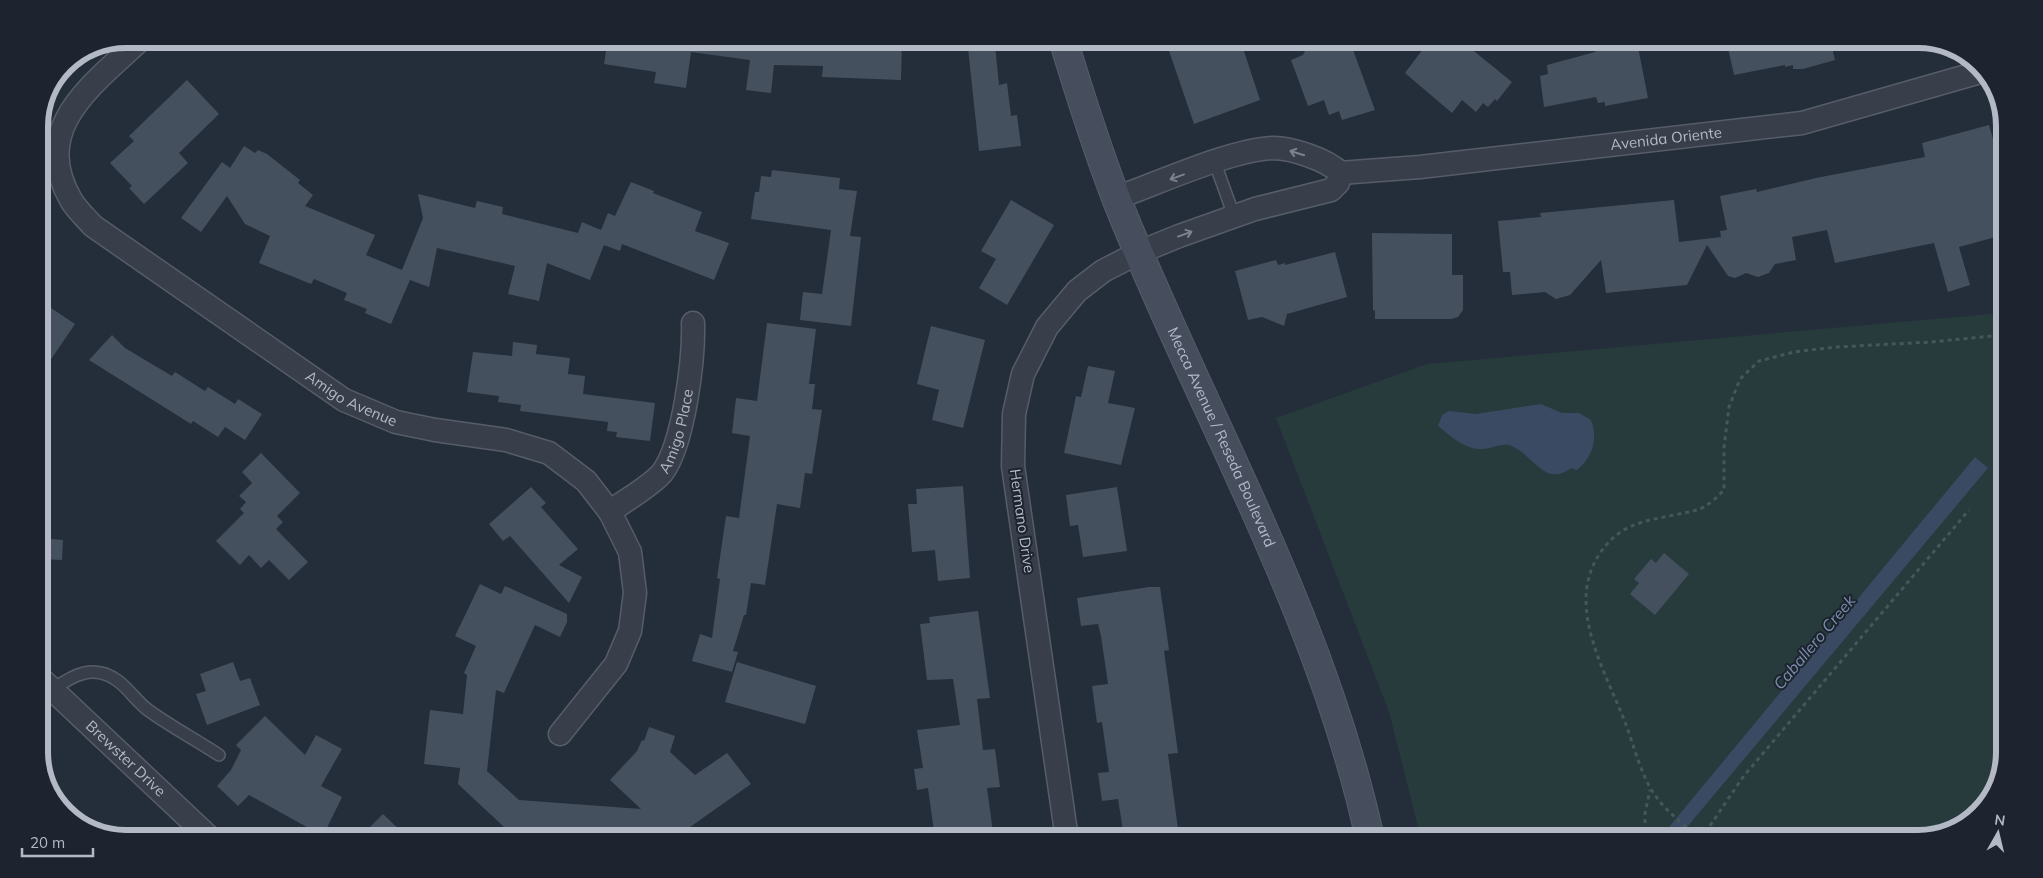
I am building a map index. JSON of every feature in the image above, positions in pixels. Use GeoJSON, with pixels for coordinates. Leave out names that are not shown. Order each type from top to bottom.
{"type":"FeatureCollection","features":[{"type":"Feature","properties":{"kind":"main road","name":"Mecca Avenue / Reseda Boulevard"},"geometry":{"type":"LineString","coordinates":[[1066,48],[1084,108],[1116,198],[1296,602],[1331,699],[1367,830]]}},
{"type":"Feature","properties":{"kind":"street","name":"Amigo Avenue"},"geometry":{"type":"LineString","coordinates":[[132,48],[75,102],[63,124],[58,144],[60,172],[71,200],[93,226],[344,400],[396,422],[435,430],[506,440],[549,453],[586,481],[610,512],[630,552],[635,593],[630,631],[616,664],[560,734]]}},
{"type":"Feature","properties":{"kind":"street","name":"Avenida Oriente"},"geometry":{"type":"LineString","coordinates":[[1340,173],[1420,167],[1802,123],[1976,73]]}},
{"type":"Feature","properties":{"kind":"street"},"geometry":{"type":"LineString","coordinates":[[1116,198],[1215,163],[1273,148],[1330,163],[1340,173],[1338,183],[1331,190],[1234,216],[1140,252]]}},
{"type":"Feature","properties":{"kind":"street","name":"Hermano Drive"},"geometry":{"type":"LineString","coordinates":[[1066,830],[1013,466],[1014,414],[1023,374],[1047,327],[1078,291],[1096,276],[1140,252]]}},
{"type":"Feature","properties":{"kind":"street","name":"Amigo Place"},"geometry":{"type":"LineString","coordinates":[[610,512],[661,474],[673,455],[694,346],[693,323]]}},
{"type":"Feature","properties":{"kind":"street","name":"Brewster Drive"},"geometry":{"type":"LineString","coordinates":[[48,686],[201,830]]}},
{"type":"Feature","properties":{"kind":"lane"},"geometry":{"type":"LineString","coordinates":[[1215,163],[1234,216]]}},
{"type":"Feature","properties":{"kind":"lane"},"geometry":{"type":"LineString","coordinates":[[48,683],[90,671],[101,673],[117,681],[148,710],[219,755]]}},
{"type":"Feature","properties":{"kind":"path"},"geometry":{"type":"LineString","coordinates":[[1690,830],[1650,789],[1588,628],[1585,596],[1591,566],[1609,540],[1635,525],[1668,514],[1698,510],[1709,504],[1724,490],[1724,447],[1729,407],[1740,379],[1759,361],[1794,352],[1836,347],[1923,343],[1995,336]]}},
{"type":"Feature","properties":{"kind":"path"},"geometry":{"type":"LineString","coordinates":[[1707,830],[1744,777],[1969,510]]}},
{"type":"Feature","properties":{"kind":"path"},"geometry":{"type":"LineString","coordinates":[[1645,830],[1645,813],[1650,789]]}},
{"type":"Feature","properties":{"kind":"shaded area"},"geometry":{"type":"Polygon","coordinates":[[[1995,314],[1996,752],[1990,782],[1976,804],[1969,811],[1952,822],[1932,829],[1419,830],[1389,712],[1276,418],[1427,364],[1995,314]]]}},
{"type":"Feature","properties":{"kind":"water"},"geometry":{"type":"Polygon","coordinates":[[[1541,404],[1562,413],[1579,413],[1591,420],[1594,434],[1593,447],[1587,459],[1577,470],[1571,468],[1562,473],[1554,474],[1546,472],[1512,446],[1504,445],[1476,449],[1464,445],[1438,426],[1442,415],[1449,411],[1476,414],[1541,404]]]}},
{"type":"Feature","properties":{"kind":"water"},"geometry":{"type":"Polygon","coordinates":[[[1975,457],[1988,468],[1685,830],[1666,830],[1975,457]]]}},
{"type":"Feature","properties":{"kind":"building"},"geometry":{"type":"Polygon","coordinates":[[[607,48],[902,48],[901,80],[822,77],[823,66],[774,65],[771,93],[746,90],[750,60],[691,52],[686,88],[654,83],[656,72],[604,64],[607,48]]]}},
{"type":"Feature","properties":{"kind":"building"},"geometry":{"type":"Polygon","coordinates":[[[968,48],[995,48],[999,85],[1007,83],[1011,116],[1017,115],[1021,146],[979,151],[968,48]]]}},
{"type":"Feature","properties":{"kind":"building"},"geometry":{"type":"Polygon","coordinates":[[[1168,48],[1243,48],[1260,100],[1194,124],[1168,48]]]}},
{"type":"Feature","properties":{"kind":"building"},"geometry":{"type":"Polygon","coordinates":[[[1306,48],[1352,48],[1375,110],[1342,120],[1339,111],[1329,115],[1324,100],[1308,106],[1291,60],[1303,55],[1306,48]]]}},
{"type":"Feature","properties":{"kind":"building"},"geometry":{"type":"Polygon","coordinates":[[[1424,48],[1470,48],[1512,82],[1497,101],[1495,99],[1488,107],[1483,103],[1476,112],[1462,100],[1452,113],[1405,73],[1424,48]]]}},
{"type":"Feature","properties":{"kind":"building"},"geometry":{"type":"Polygon","coordinates":[[[1597,48],[1638,48],[1648,98],[1605,106],[1605,102],[1598,103],[1596,97],[1544,107],[1540,76],[1548,74],[1547,65],[1595,52],[1597,48]]]}},
{"type":"Feature","properties":{"kind":"building"},"geometry":{"type":"Polygon","coordinates":[[[1728,48],[1832,48],[1835,60],[1803,69],[1793,69],[1793,65],[1785,67],[1785,65],[1734,75],[1728,48]]]}},
{"type":"Feature","properties":{"kind":"building"},"geometry":{"type":"Polygon","coordinates":[[[187,80],[219,114],[179,153],[188,163],[144,204],[129,188],[132,186],[110,163],[134,141],[129,136],[187,80]]]}},
{"type":"Feature","properties":{"kind":"building"},"geometry":{"type":"Polygon","coordinates":[[[1989,125],[1995,146],[1995,237],[1959,247],[1970,285],[1948,292],[1934,243],[1835,263],[1827,230],[1792,237],[1796,260],[1775,264],[1769,273],[1758,277],[1746,273],[1735,278],[1728,276],[1707,245],[1687,285],[1606,293],[1601,260],[1570,295],[1556,299],[1545,292],[1512,295],[1510,272],[1503,272],[1498,221],[1541,217],[1540,213],[1674,200],[1679,242],[1721,237],[1720,231],[1727,230],[1720,196],[1756,189],[1757,192],[1816,178],[1925,157],[1922,143],[1989,125]]]}},
{"type":"Feature","properties":{"kind":"building"},"geometry":{"type":"Polygon","coordinates":[[[244,146],[255,153],[258,150],[267,154],[300,180],[298,183],[313,195],[305,206],[375,235],[366,255],[402,270],[423,218],[418,194],[475,208],[477,201],[503,207],[502,214],[578,233],[582,222],[601,230],[608,213],[615,216],[631,182],[654,191],[653,193],[702,212],[695,231],[729,243],[714,280],[622,244],[620,251],[604,245],[590,280],[547,263],[539,301],[508,294],[515,266],[437,248],[429,287],[410,280],[391,324],[365,313],[367,309],[344,300],[347,293],[314,279],[311,284],[259,263],[270,236],[245,224],[227,196],[201,232],[181,218],[222,162],[230,168],[244,146]]]}},
{"type":"Feature","properties":{"kind":"building"},"geometry":{"type":"Polygon","coordinates":[[[772,170],[840,178],[839,189],[857,191],[850,236],[861,237],[851,326],[800,320],[803,292],[822,294],[831,230],[751,219],[755,192],[759,192],[761,176],[771,177],[772,170]]]}},
{"type":"Feature","properties":{"kind":"building"},"geometry":{"type":"Polygon","coordinates":[[[1011,200],[1054,225],[1007,305],[979,288],[996,259],[981,251],[1011,200]]]}},
{"type":"Feature","properties":{"kind":"building"},"geometry":{"type":"Polygon","coordinates":[[[1372,233],[1452,234],[1452,275],[1463,275],[1463,310],[1458,317],[1451,319],[1375,319],[1375,311],[1373,310],[1372,233]]]}},
{"type":"Feature","properties":{"kind":"building"},"geometry":{"type":"Polygon","coordinates":[[[1335,252],[1347,297],[1287,314],[1284,326],[1262,317],[1248,320],[1235,271],[1276,260],[1278,265],[1285,263],[1285,265],[1335,252]]]}},
{"type":"Feature","properties":{"kind":"building"},"geometry":{"type":"Polygon","coordinates":[[[48,306],[75,324],[48,364],[48,306]]]}},
{"type":"Feature","properties":{"kind":"building"},"geometry":{"type":"Polygon","coordinates":[[[767,323],[816,329],[809,384],[815,384],[812,409],[822,410],[812,474],[805,473],[800,508],[777,504],[765,585],[751,583],[746,615],[744,615],[733,651],[738,652],[732,672],[692,661],[700,634],[712,638],[720,579],[717,578],[726,516],[739,518],[750,436],[732,433],[736,398],[757,401],[767,323]]]}},
{"type":"Feature","properties":{"kind":"building"},"geometry":{"type":"Polygon","coordinates":[[[931,326],[985,340],[963,428],[932,420],[939,390],[917,384],[931,326]]]}},
{"type":"Feature","properties":{"kind":"building"},"geometry":{"type":"Polygon","coordinates":[[[112,335],[125,348],[172,376],[175,372],[205,391],[208,387],[235,404],[238,399],[262,414],[245,440],[225,427],[218,437],[193,421],[191,424],[89,360],[112,335]]]}},
{"type":"Feature","properties":{"kind":"building"},"geometry":{"type":"Polygon","coordinates":[[[513,342],[537,345],[536,354],[570,358],[568,374],[585,376],[583,394],[655,403],[650,441],[616,437],[617,432],[607,431],[608,422],[520,411],[521,405],[498,402],[499,396],[467,392],[473,352],[512,356],[513,342]]]}},
{"type":"Feature","properties":{"kind":"building"},"geometry":{"type":"Polygon","coordinates":[[[1088,366],[1115,371],[1108,403],[1135,408],[1121,465],[1064,453],[1076,396],[1081,397],[1088,366]]]}},
{"type":"Feature","properties":{"kind":"building"},"geometry":{"type":"Polygon","coordinates":[[[261,453],[300,493],[277,516],[283,522],[276,529],[308,562],[289,580],[269,560],[261,568],[249,555],[240,565],[216,541],[244,513],[240,509],[246,502],[239,496],[252,483],[242,472],[261,453]]]}},
{"type":"Feature","properties":{"kind":"building"},"geometry":{"type":"Polygon","coordinates":[[[963,486],[970,578],[938,581],[935,550],[912,552],[908,504],[917,504],[916,489],[963,486]]]}},
{"type":"Feature","properties":{"kind":"building"},"geometry":{"type":"Polygon","coordinates":[[[531,487],[546,503],[541,507],[578,549],[559,565],[582,577],[569,603],[510,536],[503,541],[489,524],[531,487]]]}},
{"type":"Feature","properties":{"kind":"building"},"geometry":{"type":"Polygon","coordinates":[[[1117,487],[1127,551],[1083,557],[1078,525],[1070,526],[1066,495],[1117,487]]]}},
{"type":"Feature","properties":{"kind":"building"},"geometry":{"type":"Polygon","coordinates":[[[48,539],[63,540],[62,560],[48,559],[48,539]]]}},
{"type":"Feature","properties":{"kind":"building"},"geometry":{"type":"Polygon","coordinates":[[[1664,553],[1689,574],[1655,615],[1630,594],[1639,583],[1634,579],[1651,559],[1656,563],[1664,553]]]}},
{"type":"Feature","properties":{"kind":"building"},"geometry":{"type":"Polygon","coordinates":[[[480,584],[501,594],[505,586],[567,614],[567,622],[560,637],[535,625],[504,693],[496,690],[487,771],[519,800],[641,809],[610,780],[637,751],[642,740],[644,741],[649,727],[675,736],[670,752],[695,775],[727,753],[751,784],[686,830],[521,830],[521,828],[504,827],[458,784],[460,768],[424,764],[430,710],[463,714],[467,675],[464,673],[476,646],[455,636],[480,584]]]}},
{"type":"Feature","properties":{"kind":"building"},"geometry":{"type":"Polygon","coordinates":[[[1160,587],[1169,650],[1164,651],[1178,753],[1168,754],[1178,829],[1123,830],[1118,799],[1102,801],[1098,773],[1109,772],[1102,722],[1097,723],[1092,686],[1108,684],[1098,624],[1081,626],[1077,598],[1160,587]]]}},
{"type":"Feature","properties":{"kind":"building"},"geometry":{"type":"Polygon","coordinates":[[[978,611],[990,698],[977,699],[983,750],[995,749],[1000,787],[987,788],[993,830],[934,830],[928,788],[917,790],[914,769],[923,768],[917,730],[960,725],[953,679],[927,680],[920,624],[930,623],[929,617],[978,611]]]}},
{"type":"Feature","properties":{"kind":"building"},"geometry":{"type":"Polygon","coordinates":[[[233,662],[240,681],[250,678],[260,705],[207,725],[196,694],[206,691],[200,674],[233,662]]]}},
{"type":"Feature","properties":{"kind":"building"},"geometry":{"type":"Polygon","coordinates":[[[737,662],[816,686],[805,724],[725,702],[737,662]]]}},
{"type":"Feature","properties":{"kind":"building"},"geometry":{"type":"Polygon","coordinates":[[[265,716],[305,755],[316,735],[342,749],[321,786],[342,797],[326,830],[312,830],[249,795],[238,806],[217,786],[231,770],[241,750],[236,745],[265,716]]]}},
{"type":"Feature","properties":{"kind":"building"},"geometry":{"type":"Polygon","coordinates":[[[383,814],[400,830],[367,830],[383,814]]]}},
{"type":"Feature","properties":{"kind":"water label","name":"Caballero Creek"},"geometry":{"type":"Point","coordinates":[1814,642]}}]}
